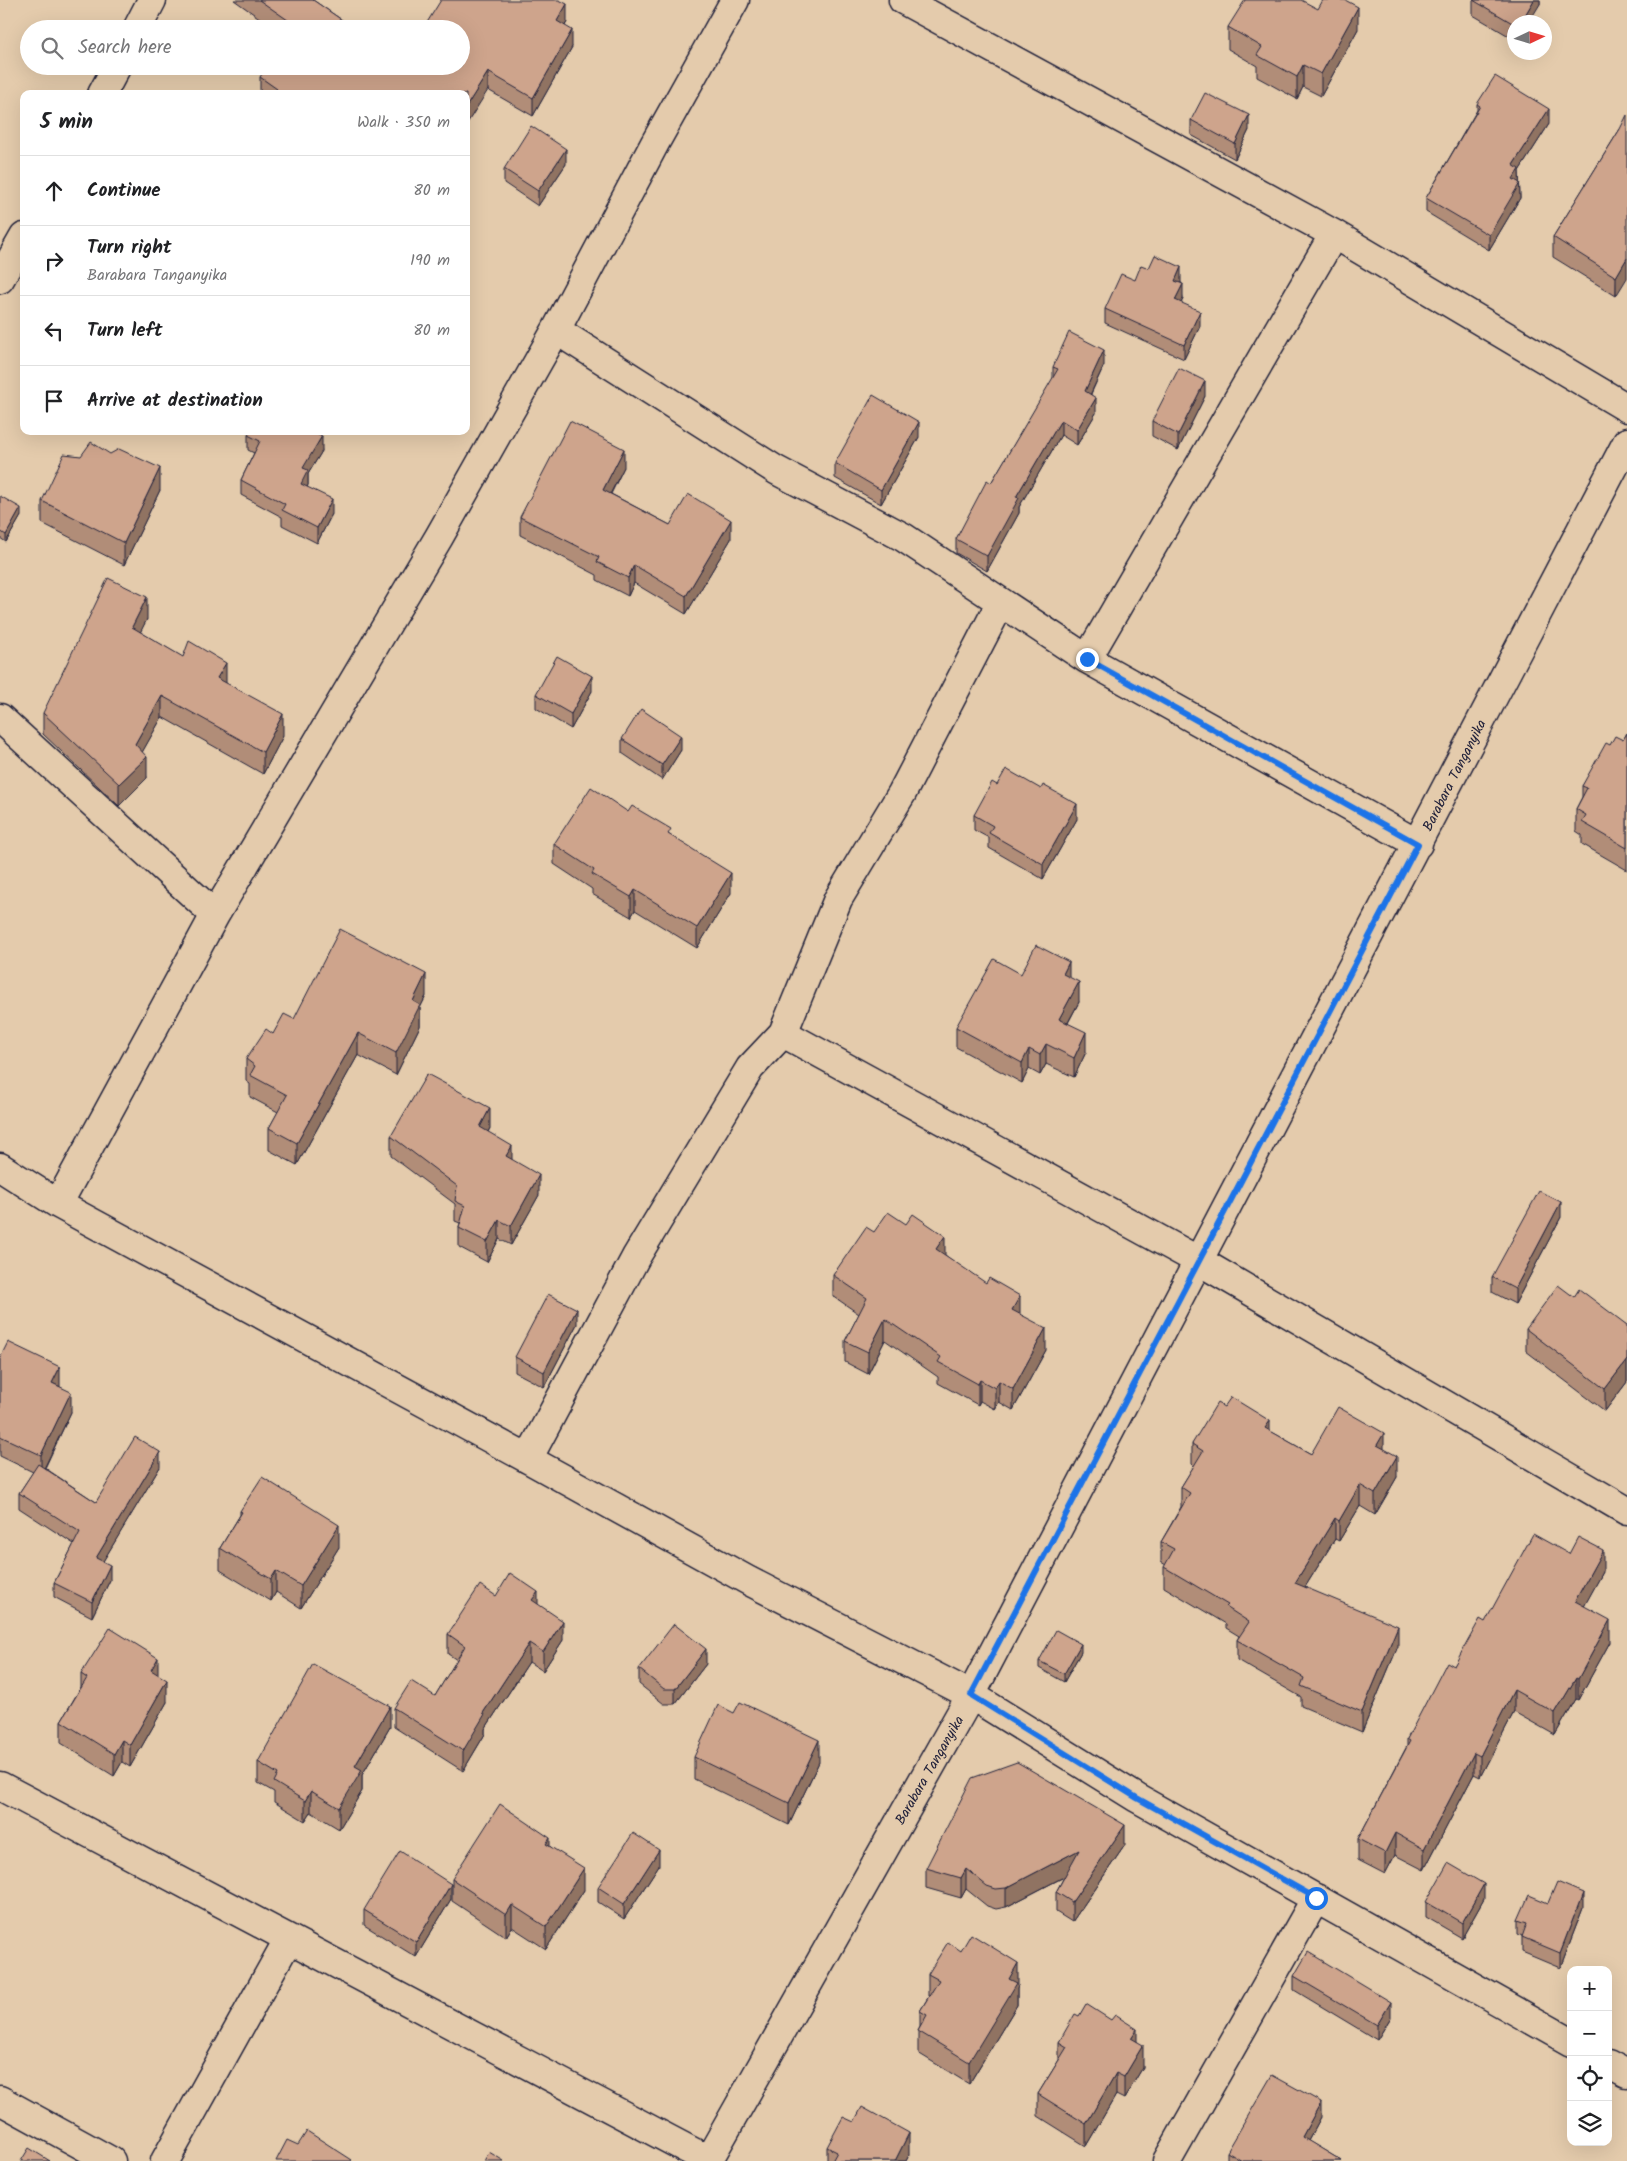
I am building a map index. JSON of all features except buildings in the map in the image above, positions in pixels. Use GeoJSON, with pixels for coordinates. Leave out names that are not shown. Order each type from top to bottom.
{"type":"FeatureCollection","features":[{"type":"Feature","properties":{"kind":"street"},"geometry":{"type":"LineString","coordinates":[[142,20],[152,0]]}},
{"type":"Feature","properties":{"kind":"street"},"geometry":{"type":"LineString","coordinates":[[58,1204],[214,915],[439,536],[556,330],[655,143],[735,0]]}},
{"type":"Feature","properties":{"kind":"street"},"geometry":{"type":"LineString","coordinates":[[903,0],[1334,234],[1627,408]]}},
{"type":"Feature","properties":{"kind":"street"},"geometry":{"type":"LineString","coordinates":[[104,90],[112,75]]}},
{"type":"Feature","properties":{"kind":"street"},"geometry":{"type":"LineString","coordinates":[[1087,659],[1334,234]]}},
{"type":"Feature","properties":{"kind":"street"},"geometry":{"type":"LineString","coordinates":[[0,279],[20,244]]}},
{"type":"Feature","properties":{"kind":"street"},"geometry":{"type":"LineString","coordinates":[[556,330],[776,470],[903,537],[1087,659],[1418,844]]}},
{"type":"Feature","properties":{"kind":"street","name":"Barabara Tanganyika"},"geometry":{"type":"LineString","coordinates":[[708,2160],[971,1695],[1627,442]]}},
{"type":"Feature","properties":{"kind":"street"},"geometry":{"type":"LineString","coordinates":[[528,1459],[636,1257],[750,1068],[783,1033],[838,899],[902,793],[1001,602]]}},
{"type":"Feature","properties":{"kind":"street"},"geometry":{"type":"LineString","coordinates":[[0,718],[214,915]]}},
{"type":"Feature","properties":{"kind":"street"},"geometry":{"type":"LineString","coordinates":[[783,1033],[1199,1261],[1627,1511]]}},
{"type":"Feature","properties":{"kind":"street"},"geometry":{"type":"LineString","coordinates":[[0,1167],[58,1204],[749,1581],[971,1695],[1137,1798],[1567,2040]]}},
{"type":"Feature","properties":{"kind":"street"},"geometry":{"type":"LineString","coordinates":[[0,1786],[288,1940],[708,2160]]}},
{"type":"Feature","properties":{"kind":"street"},"geometry":{"type":"LineString","coordinates":[[1167,2161],[1316,1898]]}},
{"type":"Feature","properties":{"kind":"street"},"geometry":{"type":"LineString","coordinates":[[165,2161],[288,1940]]}},
{"type":"Feature","properties":{"kind":"street"},"geometry":{"type":"LineString","coordinates":[[1612,2066],[1627,2074]]}},
{"type":"Feature","properties":{"kind":"street"},"geometry":{"type":"LineString","coordinates":[[0,2100],[112,2161]]}},
{"type":"Feature","properties":{"kind":"route"},"geometry":{"type":"LineString","coordinates":[[1087,659],[1418,844],[971,1695],[1137,1798],[1316,1898]]}}]}
